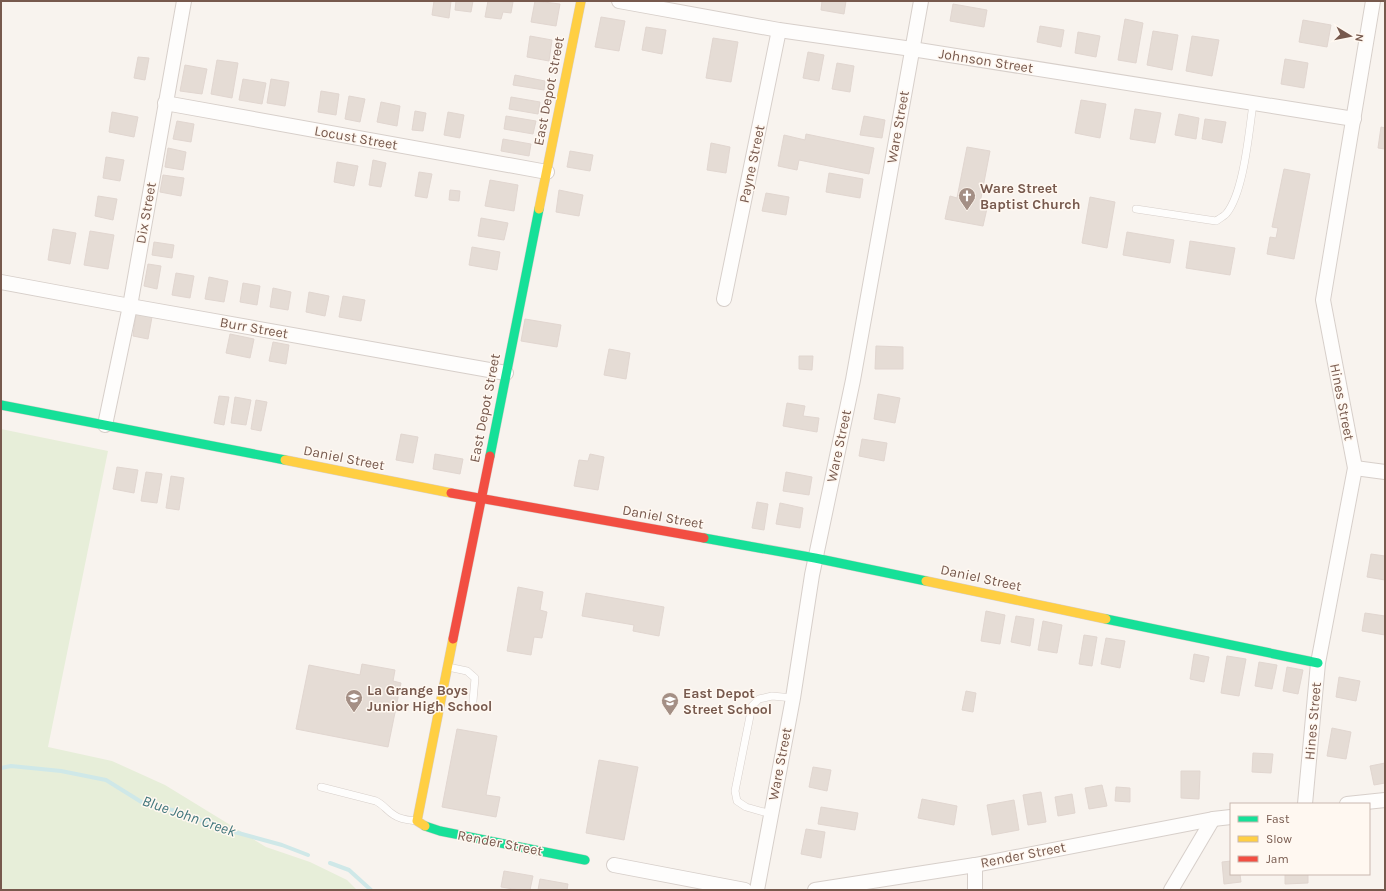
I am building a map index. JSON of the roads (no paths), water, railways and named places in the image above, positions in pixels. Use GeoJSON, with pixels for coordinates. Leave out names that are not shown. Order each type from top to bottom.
{"type":"FeatureCollection","features":[{"type":"Feature","properties":{"kind":"street","name":"Dix Street"},"geometry":{"type":"LineString","coordinates":[[105,425],[130,306],[184,1]]}},
{"type":"Feature","properties":{"kind":"street","name":"East Depot Street"},"geometry":{"type":"LineString","coordinates":[[417,821],[581,1]]}},
{"type":"Feature","properties":{"kind":"street","name":"Johnson Street"},"geometry":{"type":"LineString","coordinates":[[619,1],[779,30],[912,49],[1354,120]]}},
{"type":"Feature","properties":{"kind":"street","name":"Ware Street"},"geometry":{"type":"LineString","coordinates":[[757,890],[793,698],[815,558],[853,380],[921,1]]}},
{"type":"Feature","properties":{"kind":"street","name":"Hines Street"},"geometry":{"type":"LineString","coordinates":[[1305,803],[1318,662],[1355,468],[1323,300],[1373,1]]}},
{"type":"Feature","properties":{"kind":"street","name":"Payne Street"},"geometry":{"type":"LineString","coordinates":[[724,298],[779,30]]}},
{"type":"Feature","properties":{"kind":"street","name":"Locust Street"},"geometry":{"type":"LineString","coordinates":[[165,103],[547,172]]}},
{"type":"Feature","properties":{"kind":"street","name":"Burr Street"},"geometry":{"type":"LineString","coordinates":[[1,282],[506,373]]}},
{"type":"Feature","properties":{"kind":"street","name":"Daniel Street"},"geometry":{"type":"LineString","coordinates":[[1,405],[482,499],[815,558],[1318,662]]}},
{"type":"Feature","properties":{"kind":"street"},"geometry":{"type":"LineString","coordinates":[[1355,468],[1385,472]]}},
{"type":"Feature","properties":{"kind":"street"},"geometry":{"type":"LineString","coordinates":[[1356,803],[1385,800]]}},
{"type":"Feature","properties":{"kind":"street","name":"Render Street"},"geometry":{"type":"LineString","coordinates":[[815,890],[975,865],[1213,819],[1230,817]]}},
{"type":"Feature","properties":{"kind":"street"},"geometry":{"type":"LineString","coordinates":[[1171,890],[1213,819]]}},
{"type":"Feature","properties":{"kind":"street","name":"Render Street"},"geometry":{"type":"LineString","coordinates":[[417,821],[426,827],[440,831],[585,860]]}},
{"type":"Feature","properties":{"kind":"street"},"geometry":{"type":"LineString","coordinates":[[614,865],[745,890]]}},
{"type":"Feature","properties":{"kind":"street"},"geometry":{"type":"LineString","coordinates":[[975,865],[975,890]]}},
{"type":"Feature","properties":{"kind":"lane"},"geometry":{"type":"LineString","coordinates":[[1136,209],[1216,221],[1226,214],[1234,199],[1243,170],[1253,104]]}},
{"type":"Feature","properties":{"kind":"lane"},"geometry":{"type":"LineString","coordinates":[[448,667],[467,671],[475,678],[473,701]]}},
{"type":"Feature","properties":{"kind":"lane"},"geometry":{"type":"LineString","coordinates":[[771,814],[746,807],[737,800],[734,791],[752,706],[759,699],[772,696],[793,698]]}},
{"type":"Feature","properties":{"kind":"lane"},"geometry":{"type":"LineString","coordinates":[[321,787],[376,801],[383,805],[393,815],[403,819],[417,821]]}},
{"type":"Feature","properties":{"kind":"waterway","name":"Blue John Creek"},"geometry":{"type":"LineString","coordinates":[[1,768],[11,766],[61,771],[106,780],[143,803],[180,812],[220,828],[282,845],[308,855]]}},
{"type":"Feature","properties":{"kind":"waterway","name":"Blue John Creek"},"geometry":{"type":"LineString","coordinates":[[330,863],[349,870],[371,890]]}},
{"type":"Feature","properties":{"kind":"place","name":"Ware Street Baptist Church"},"geometry":{"type":"Point","coordinates":[967,211]}},
{"type":"Feature","properties":{"kind":"place","name":"La Grange Boys Junior High School"},"geometry":{"type":"Point","coordinates":[354,713]}},
{"type":"Feature","properties":{"kind":"place","name":"East Depot Street School"},"geometry":{"type":"Point","coordinates":[670,716]}}]}
